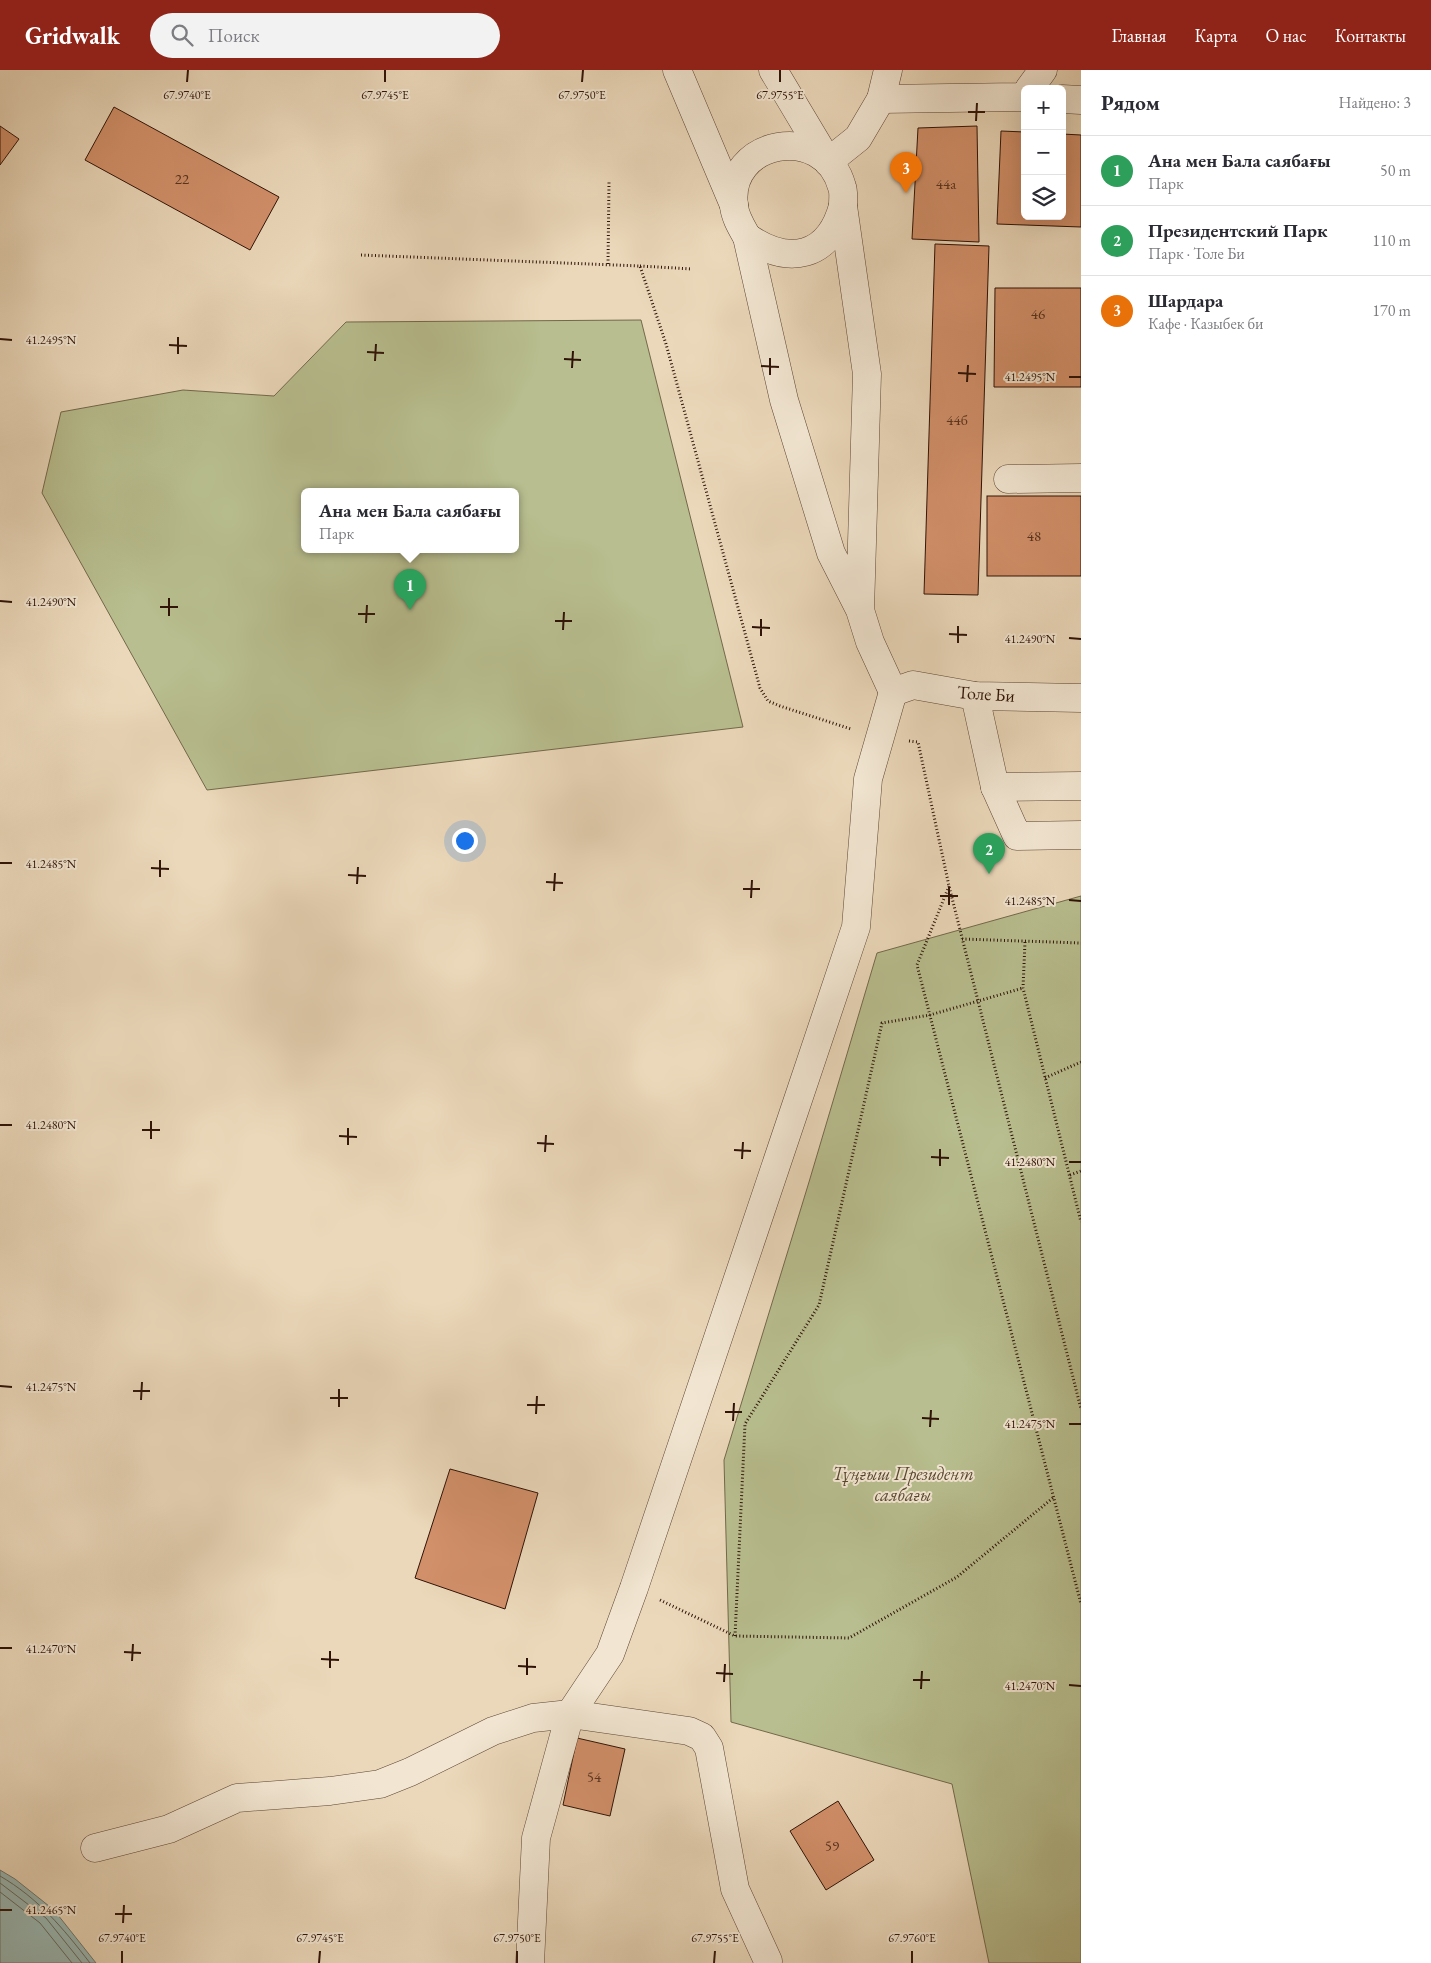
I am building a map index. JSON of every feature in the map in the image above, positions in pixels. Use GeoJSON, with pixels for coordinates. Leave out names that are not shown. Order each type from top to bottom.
{"type":"FeatureCollection","features":[{"type":"Feature","properties":{"kind":"street"},"geometry":{"type":"LineString","coordinates":[[530,1963],[536,1838],[570,1714],[610,1654],[634,1588],[856,927],[868,779],[892,692],[870,642],[860,610],[831,553],[784,400],[747,237],[739,222],[677,70]]}},
{"type":"Feature","properties":{"kind":"street"},"geometry":{"type":"LineString","coordinates":[[773,70],[837,174],[843,188],[843,206],[867,374],[860,610]]}},
{"type":"Feature","properties":{"kind":"street"},"geometry":{"type":"LineString","coordinates":[[828,162],[858,138],[881,99],[888,70]]}},
{"type":"Feature","properties":{"kind":"street"},"geometry":{"type":"LineString","coordinates":[[1032,85],[1043,70]]}},
{"type":"Feature","properties":{"kind":"street"},"geometry":{"type":"LineString","coordinates":[[881,99],[1021,94]]}},
{"type":"Feature","properties":{"kind":"street"},"geometry":{"type":"LineString","coordinates":[[1066,100],[1081,100]]}},
{"type":"Feature","properties":{"kind":"street"},"geometry":{"type":"LineString","coordinates":[[734,206],[735,188],[740,174],[760,152],[774,147],[789,145],[803,147],[817,153],[828,162]]}},
{"type":"Feature","properties":{"kind":"street"},"geometry":{"type":"LineString","coordinates":[[747,237],[763,248],[780,254],[797,254],[814,248],[829,238],[839,223],[843,206]]}},
{"type":"Feature","properties":{"kind":"street"},"geometry":{"type":"LineString","coordinates":[[1008,479],[1081,478]]}},
{"type":"Feature","properties":{"kind":"street","name":"Толе Би"},"geometry":{"type":"LineString","coordinates":[[892,692],[913,685],[975,696],[1081,698]]}},
{"type":"Feature","properties":{"kind":"street"},"geometry":{"type":"LineString","coordinates":[[975,696],[995,787],[1017,836],[1081,835]]}},
{"type":"Feature","properties":{"kind":"street"},"geometry":{"type":"LineString","coordinates":[[995,787],[1081,786]]}},
{"type":"Feature","properties":{"kind":"street"},"geometry":{"type":"LineString","coordinates":[[95,1848],[169,1829],[236,1798],[330,1791],[380,1784],[410,1772],[493,1731],[533,1718],[570,1714],[689,1731],[702,1737],[710,1748],[735,1889],[768,1961]]}},
{"type":"Feature","properties":{"kind":"path"},"geometry":{"type":"LineString","coordinates":[[608,264],[609,182]]}},
{"type":"Feature","properties":{"kind":"path"},"geometry":{"type":"LineString","coordinates":[[361,255],[608,264],[692,270]]}},
{"type":"Feature","properties":{"kind":"path"},"geometry":{"type":"LineString","coordinates":[[640,266],[666,344],[760,688],[768,701],[858,732]]}},
{"type":"Feature","properties":{"kind":"path"},"geometry":{"type":"LineString","coordinates":[[901,739],[918,742],[948,886],[1081,1409]]}},
{"type":"Feature","properties":{"kind":"path"},"geometry":{"type":"LineString","coordinates":[[948,886],[917,965],[1081,1604]]}},
{"type":"Feature","properties":{"kind":"path"},"geometry":{"type":"LineString","coordinates":[[962,939],[1081,943]]}},
{"type":"Feature","properties":{"kind":"path"},"geometry":{"type":"LineString","coordinates":[[1025,942],[1023,988],[1081,1222]]}},
{"type":"Feature","properties":{"kind":"path"},"geometry":{"type":"LineString","coordinates":[[735,1636],[745,1424],[818,1306],[882,1023],[930,1015],[1023,988]]}},
{"type":"Feature","properties":{"kind":"path"},"geometry":{"type":"LineString","coordinates":[[1045,1078],[1081,1062]]}},
{"type":"Feature","properties":{"kind":"path"},"geometry":{"type":"LineString","coordinates":[[1070,1176],[1081,1171]]}},
{"type":"Feature","properties":{"kind":"path"},"geometry":{"type":"LineString","coordinates":[[634,1588],[735,1636],[849,1638],[957,1577],[1054,1497]]}},
{"type":"Feature","properties":{"kind":"green space"},"geometry":{"type":"Polygon","coordinates":[[[641,320],[743,727],[207,790],[42,493],[61,412],[183,390],[274,396],[346,322],[641,320]]]}},
{"type":"Feature","properties":{"kind":"green space","name":"Тұңғыш Президент саябағы"},"geometry":{"type":"Polygon","coordinates":[[[1081,896],[1081,1963],[989,1963],[952,1784],[731,1722],[724,1460],[877,953],[1081,896]]]}},
{"type":"Feature","properties":{"kind":"water"},"geometry":{"type":"Polygon","coordinates":[[[0,1870],[15,1879],[54,1910],[96,1963],[0,1963],[0,1870]]]}},
{"type":"Feature","properties":{"kind":"building"},"geometry":{"type":"Polygon","coordinates":[[[114,107],[279,197],[250,250],[85,160],[114,107]]]}},
{"type":"Feature","properties":{"kind":"building"},"geometry":{"type":"Polygon","coordinates":[[[0,126],[19,139],[0,165],[0,126]]]}},
{"type":"Feature","properties":{"kind":"building"},"geometry":{"type":"Polygon","coordinates":[[[977,126],[979,242],[912,239],[918,128],[977,126]]]}},
{"type":"Feature","properties":{"kind":"building"},"geometry":{"type":"Polygon","coordinates":[[[1001,131],[1021,132],[1021,220],[1066,220],[1066,134],[1081,135],[1081,227],[997,224],[1001,131]]]}},
{"type":"Feature","properties":{"kind":"building"},"geometry":{"type":"Polygon","coordinates":[[[935,244],[989,246],[978,595],[924,594],[935,244]]]}},
{"type":"Feature","properties":{"kind":"building"},"geometry":{"type":"Polygon","coordinates":[[[995,288],[1081,288],[1081,387],[994,387],[995,288]]]}},
{"type":"Feature","properties":{"kind":"building"},"geometry":{"type":"Polygon","coordinates":[[[987,496],[1081,496],[1081,576],[987,576],[987,496]]]}},
{"type":"Feature","properties":{"kind":"building"},"geometry":{"type":"Polygon","coordinates":[[[450,1469],[538,1493],[505,1609],[415,1578],[450,1469]]]}},
{"type":"Feature","properties":{"kind":"building"},"geometry":{"type":"Polygon","coordinates":[[[577,1738],[625,1749],[610,1816],[563,1805],[577,1738]]]}},
{"type":"Feature","properties":{"kind":"building"},"geometry":{"type":"Polygon","coordinates":[[[838,1801],[874,1860],[826,1890],[790,1831],[838,1801]]]}},
{"type":"Feature","properties":{"kind":"place","name":"Шардара"},"geometry":{"type":"Point","coordinates":[906,193]}},
{"type":"Feature","properties":{"kind":"place","name":"Ана мен Бала саябағы"},"geometry":{"type":"Point","coordinates":[410,610]}},
{"type":"Feature","properties":{"kind":"place","name":"Президентский Парк"},"geometry":{"type":"Point","coordinates":[989,874]}}]}
